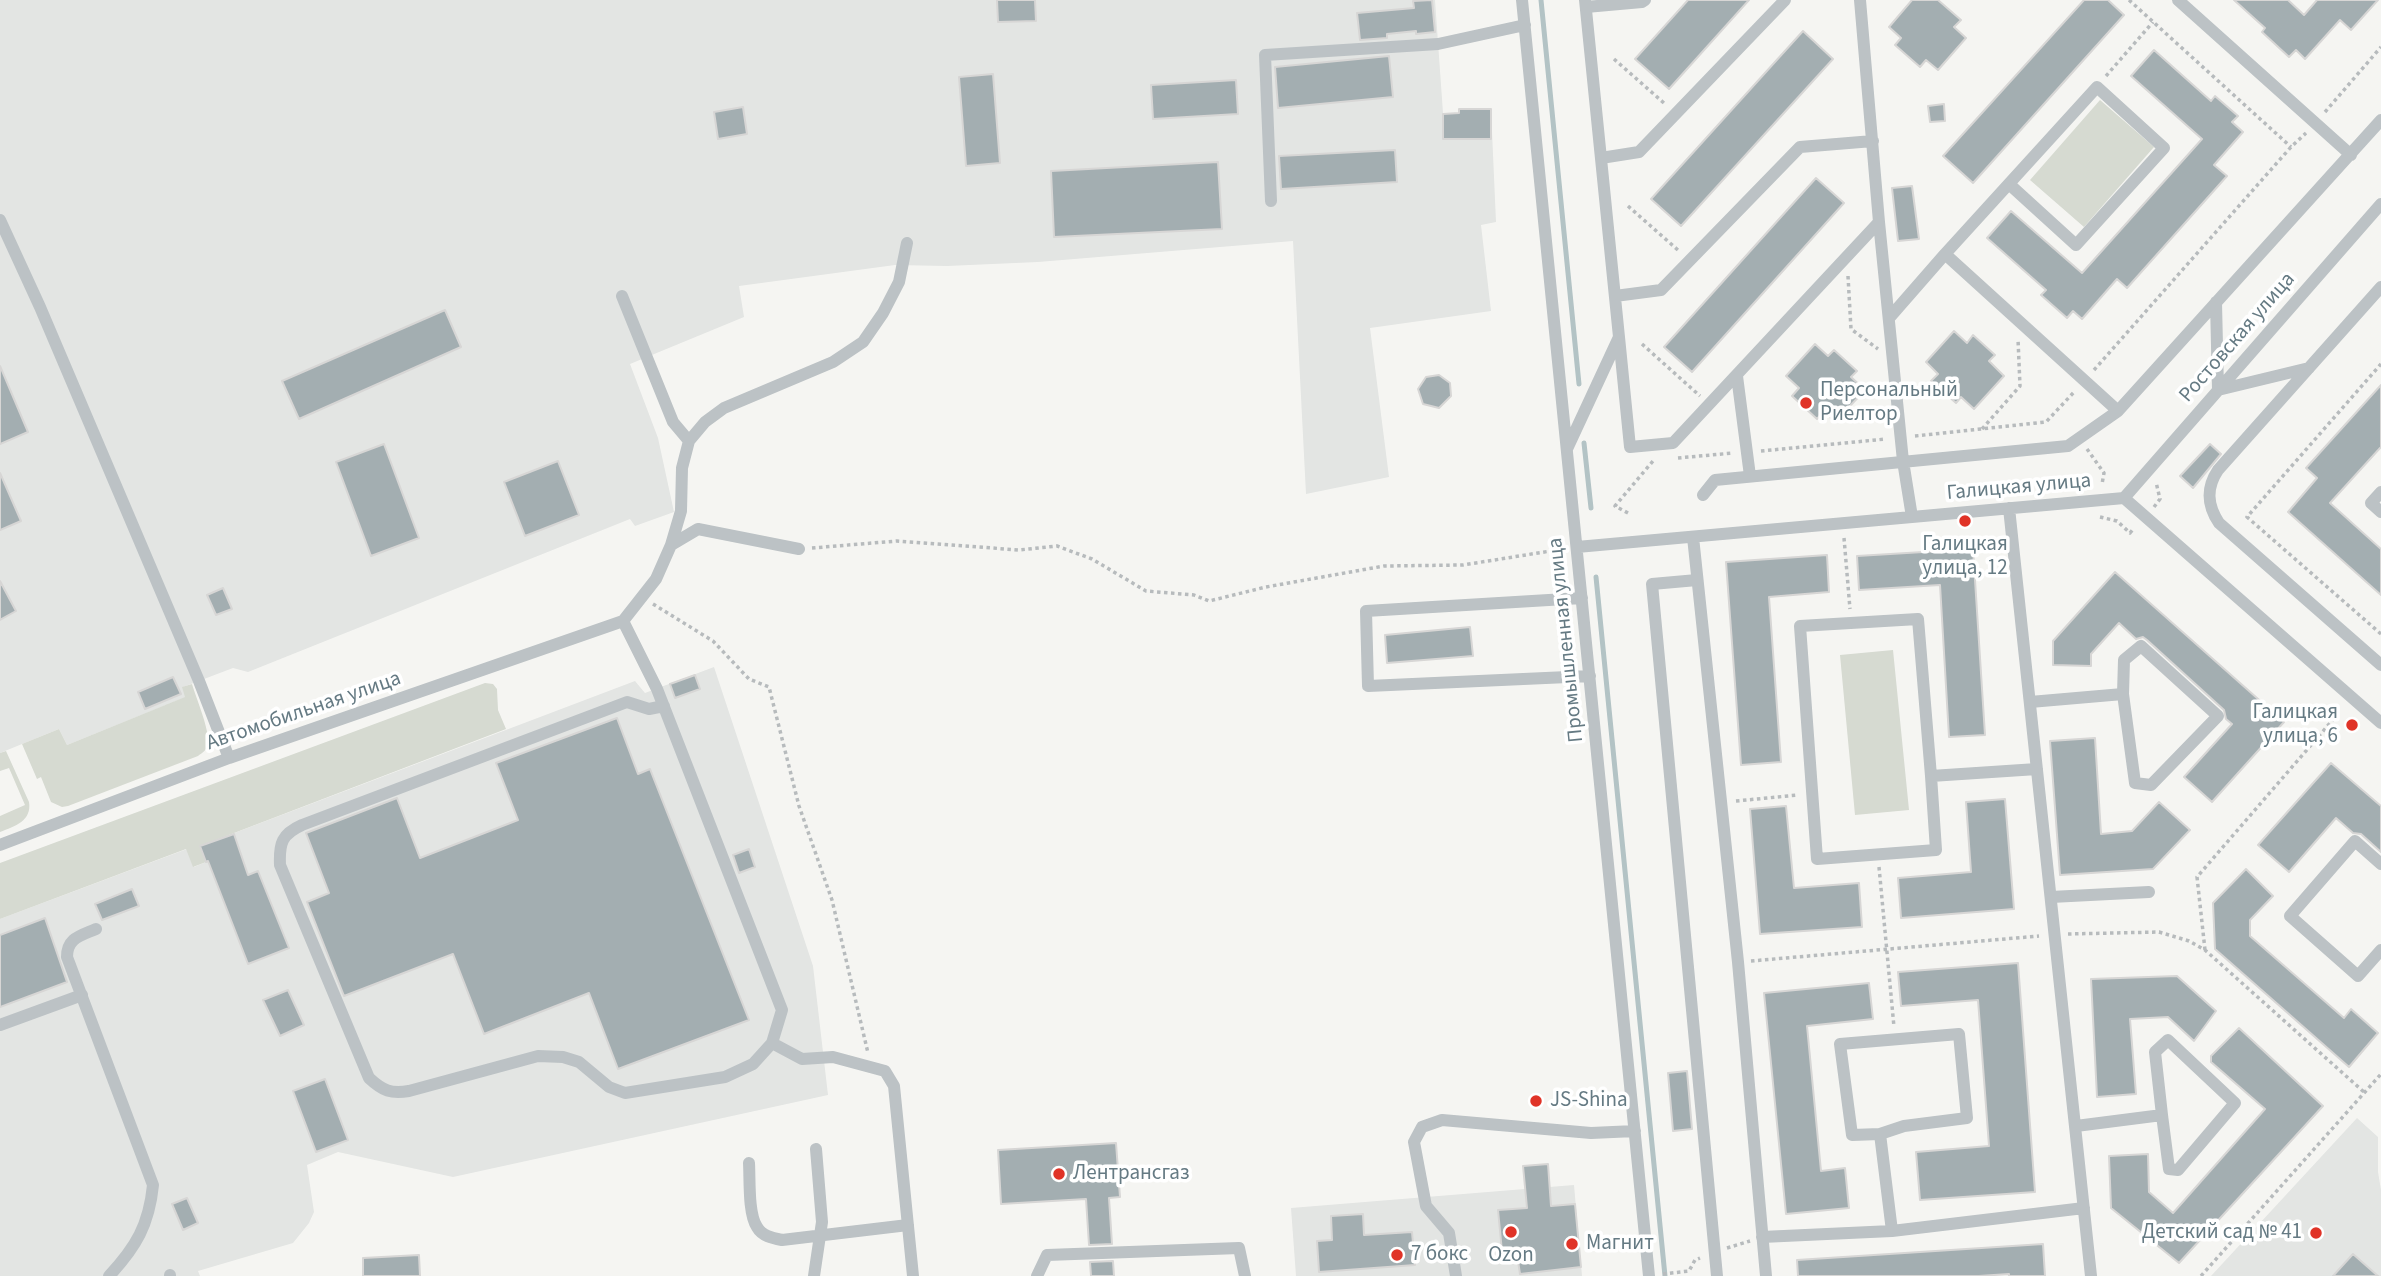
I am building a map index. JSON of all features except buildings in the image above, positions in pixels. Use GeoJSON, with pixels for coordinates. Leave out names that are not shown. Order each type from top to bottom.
{"type":"FeatureCollection","features":[{"type":"Feature","properties":{"kind":"street","name":"Промышленная улица"},"geometry":{"type":"LineString","coordinates":[[1522,0],[1648,1276]]}},
{"type":"Feature","properties":{"kind":"street"},"geometry":{"type":"LineString","coordinates":[[1645,0],[1586,4],[1630,447],[1673,443],[1879,222]]}},
{"type":"Feature","properties":{"kind":"street"},"geometry":{"type":"LineString","coordinates":[[1601,158],[1639,152],[1785,0]]}},
{"type":"Feature","properties":{"kind":"street"},"geometry":{"type":"LineString","coordinates":[[1860,0],[1903,461],[1912,517]]}},
{"type":"Feature","properties":{"kind":"street"},"geometry":{"type":"LineString","coordinates":[[2179,0],[2351,155]]}},
{"type":"Feature","properties":{"kind":"street"},"geometry":{"type":"LineString","coordinates":[[1271,201],[1265,55],[1438,44],[1525,25]]}},
{"type":"Feature","properties":{"kind":"street"},"geometry":{"type":"LineString","coordinates":[[1890,317],[1945,254],[2096,87],[2164,148],[2076,245],[2009,184]]}},
{"type":"Feature","properties":{"kind":"street"},"geometry":{"type":"LineString","coordinates":[[1703,495],[1715,480],[2068,446],[2118,411],[2381,120]]}},
{"type":"Feature","properties":{"kind":"street"},"geometry":{"type":"LineString","coordinates":[[1615,296],[1661,290],[1800,148],[1873,141]]}},
{"type":"Feature","properties":{"kind":"street","name":"Ростовская улица"},"geometry":{"type":"LineString","coordinates":[[2124,498],[2381,204]]}},
{"type":"Feature","properties":{"kind":"street"},"geometry":{"type":"LineString","coordinates":[[0,220],[189,656],[229,758]]}},
{"type":"Feature","properties":{"kind":"street"},"geometry":{"type":"LineString","coordinates":[[664,706],[649,709],[627,702],[302,825],[291,830],[283,839],[280,864],[369,1078],[380,1088],[388,1092],[410,1091],[538,1056],[564,1057],[579,1062],[609,1087],[625,1093],[725,1077],[753,1063],[772,1043],[782,1010],[664,706],[624,621],[656,579],[671,545],[681,511],[682,468],[689,441],[705,422],[724,408],[833,362],[863,342],[900,282],[907,243]]}},
{"type":"Feature","properties":{"kind":"street"},"geometry":{"type":"LineString","coordinates":[[1945,254],[2118,411]]}},
{"type":"Feature","properties":{"kind":"street"},"geometry":{"type":"LineString","coordinates":[[2381,287],[2218,470],[2210,482],[2208,498],[2213,515],[2219,523],[2381,665]]}},
{"type":"Feature","properties":{"kind":"street"},"geometry":{"type":"LineString","coordinates":[[622,296],[673,422],[689,441]]}},
{"type":"Feature","properties":{"kind":"street"},"geometry":{"type":"LineString","coordinates":[[2216,302],[2218,390],[2309,368]]}},
{"type":"Feature","properties":{"kind":"street"},"geometry":{"type":"LineString","coordinates":[[1567,449],[1619,337]]}},
{"type":"Feature","properties":{"kind":"street"},"geometry":{"type":"LineString","coordinates":[[1737,376],[1750,476]]}},
{"type":"Feature","properties":{"kind":"street"},"geometry":{"type":"LineString","coordinates":[[2381,492],[2371,503],[2381,512]]}},
{"type":"Feature","properties":{"kind":"street"},"geometry":{"type":"LineString","coordinates":[[2124,498],[2381,723]]}},
{"type":"Feature","properties":{"kind":"street","name":"Галицкая улица"},"geometry":{"type":"LineString","coordinates":[[1577,547],[2124,498]]}},
{"type":"Feature","properties":{"kind":"street"},"geometry":{"type":"LineString","coordinates":[[2009,508],[2091,1276]]}},
{"type":"Feature","properties":{"kind":"street"},"geometry":{"type":"LineString","coordinates":[[671,545],[698,529],[799,550]]}},
{"type":"Feature","properties":{"kind":"street"},"geometry":{"type":"LineString","coordinates":[[1693,537],[1738,962],[1766,1276]]}},
{"type":"Feature","properties":{"kind":"street"},"geometry":{"type":"LineString","coordinates":[[1697,580],[1652,583],[1717,1276]]}},
{"type":"Feature","properties":{"kind":"street"},"geometry":{"type":"LineString","coordinates":[[1582,598],[1366,611],[1368,686],[1590,676]]}},
{"type":"Feature","properties":{"kind":"street"},"geometry":{"type":"LineString","coordinates":[[1918,619],[1936,850],[1818,859],[1813,794],[1800,626],[1918,619]]}},
{"type":"Feature","properties":{"kind":"street","name":"Автомобильная улица"},"geometry":{"type":"LineString","coordinates":[[0,845],[229,758],[624,621]]}},
{"type":"Feature","properties":{"kind":"street"},"geometry":{"type":"LineString","coordinates":[[2141,646],[2218,716],[2151,785],[2135,783],[2123,694],[2124,660],[2141,646]]}},
{"type":"Feature","properties":{"kind":"street"},"geometry":{"type":"LineString","coordinates":[[2030,702],[2123,694]]}},
{"type":"Feature","properties":{"kind":"street"},"geometry":{"type":"LineString","coordinates":[[1931,776],[2037,769]]}},
{"type":"Feature","properties":{"kind":"street"},"geometry":{"type":"LineString","coordinates":[[2379,957],[2358,976],[2290,916],[2355,841],[2381,864]]}},
{"type":"Feature","properties":{"kind":"street"},"geometry":{"type":"LineString","coordinates":[[2051,897],[2148,892]]}},
{"type":"Feature","properties":{"kind":"street"},"geometry":{"type":"LineString","coordinates":[[96,929],[72,939],[67,947],[67,957],[153,1185],[144,1228],[127,1257],[109,1276]]}},
{"type":"Feature","properties":{"kind":"street"},"geometry":{"type":"LineString","coordinates":[[0,1025],[82,995]]}},
{"type":"Feature","properties":{"kind":"street"},"geometry":{"type":"LineString","coordinates":[[1959,1034],[1967,1118],[1904,1126],[1880,1134],[1852,1135],[1840,1044],[1959,1034]]}},
{"type":"Feature","properties":{"kind":"street"},"geometry":{"type":"LineString","coordinates":[[2168,1041],[2235,1103],[2178,1170],[2169,1169],[2162,1115],[2155,1052],[2168,1041]]}},
{"type":"Feature","properties":{"kind":"street"},"geometry":{"type":"LineString","coordinates":[[772,1043],[802,1059],[833,1057],[885,1071],[894,1086],[914,1276]]}},
{"type":"Feature","properties":{"kind":"street"},"geometry":{"type":"LineString","coordinates":[[2076,1126],[2162,1115]]}},
{"type":"Feature","properties":{"kind":"street"},"geometry":{"type":"LineString","coordinates":[[1456,1276],[1449,1233],[1426,1206],[1414,1142],[1422,1127],[1442,1120],[1591,1133],[1635,1131]]}},
{"type":"Feature","properties":{"kind":"street"},"geometry":{"type":"LineString","coordinates":[[1880,1134],[1892,1231]]}},
{"type":"Feature","properties":{"kind":"street"},"geometry":{"type":"LineString","coordinates":[[814,1276],[822,1222],[816,1149]]}},
{"type":"Feature","properties":{"kind":"street"},"geometry":{"type":"LineString","coordinates":[[749,1163],[753,1216],[757,1227],[766,1236],[782,1240],[908,1225]]}},
{"type":"Feature","properties":{"kind":"street"},"geometry":{"type":"LineString","coordinates":[[1762,1237],[1892,1231],[2084,1208]]}},
{"type":"Feature","properties":{"kind":"street"},"geometry":{"type":"LineString","coordinates":[[1037,1276],[1047,1255],[1238,1248],[1245,1276]]}},
{"type":"Feature","properties":{"kind":"path"},"geometry":{"type":"LineString","coordinates":[[2129,0],[2291,147]]}},
{"type":"Feature","properties":{"kind":"path"},"geometry":{"type":"LineString","coordinates":[[2096,87],[2153,22]]}},
{"type":"Feature","properties":{"kind":"path"},"geometry":{"type":"LineString","coordinates":[[1677,458],[2046,422],[2291,147],[2316,123],[2381,47]]}},
{"type":"Feature","properties":{"kind":"path"},"geometry":{"type":"LineString","coordinates":[[1614,59],[1676,113]]}},
{"type":"Feature","properties":{"kind":"path"},"geometry":{"type":"LineString","coordinates":[[1628,206],[1690,260]]}},
{"type":"Feature","properties":{"kind":"path"},"geometry":{"type":"LineString","coordinates":[[1847,256],[1851,329],[1878,349]]}},
{"type":"Feature","properties":{"kind":"path"},"geometry":{"type":"LineString","coordinates":[[1982,429],[2020,386],[2018,337]]}},
{"type":"Feature","properties":{"kind":"path"},"geometry":{"type":"LineString","coordinates":[[1642,344],[1710,404]]}},
{"type":"Feature","properties":{"kind":"path"},"geometry":{"type":"LineString","coordinates":[[2381,364],[2248,517],[2381,634]]}},
{"type":"Feature","properties":{"kind":"path"},"geometry":{"type":"LineString","coordinates":[[2080,438],[2104,473]]}},
{"type":"Feature","properties":{"kind":"path"},"geometry":{"type":"LineString","coordinates":[[1628,513],[1615,506],[1653,460],[1665,459]]}},
{"type":"Feature","properties":{"kind":"path"},"geometry":{"type":"LineString","coordinates":[[1844,538],[1850,609]]}},
{"type":"Feature","properties":{"kind":"path"},"geometry":{"type":"LineString","coordinates":[[799,550],[897,541],[1018,550],[1057,546],[1093,559],[1146,591],[1194,595],[1209,601],[1266,587],[1384,566],[1463,565],[1577,547]]}},
{"type":"Feature","properties":{"kind":"path"},"geometry":{"type":"LineString","coordinates":[[642,598],[713,641],[749,679],[769,687],[799,806],[832,900],[863,1038],[873,1068]]}},
{"type":"Feature","properties":{"kind":"path"},"geometry":{"type":"LineString","coordinates":[[2205,950],[2197,877],[2337,715]]}},
{"type":"Feature","properties":{"kind":"path"},"geometry":{"type":"LineString","coordinates":[[1720,802],[1813,794]]}},
{"type":"Feature","properties":{"kind":"path"},"geometry":{"type":"LineString","coordinates":[[1878,855],[1895,1040]]}},
{"type":"Feature","properties":{"kind":"path"},"geometry":{"type":"LineString","coordinates":[[1738,962],[2055,934],[2159,932],[2189,941],[2205,950],[2365,1093]]}},
{"type":"Feature","properties":{"kind":"path"},"geometry":{"type":"LineString","coordinates":[[2201,1276],[2381,1074]]}},
{"type":"Feature","properties":{"kind":"shaded area"},"geometry":{"type":"Polygon","coordinates":[[[0,0],[1435,0],[1443,113],[1458,113],[1459,109],[1491,109],[1496,222],[1481,225],[1491,311],[1370,328],[1389,477],[1306,494],[1293,241],[1038,262],[895,265],[739,286],[744,317],[630,364],[658,438],[674,512],[635,526],[630,519],[248,672],[233,668],[183,687],[186,697],[67,745],[59,729],[0,753],[0,0]]]}},
{"type":"Feature","properties":{"kind":"shaded area"},"geometry":{"type":"Polygon","coordinates":[[[2100,100],[2154,147],[2084,227],[2030,180],[2100,100]]]}},
{"type":"Feature","properties":{"kind":"shaded area"},"geometry":{"type":"Polygon","coordinates":[[[1893,650],[1909,810],[1855,815],[1840,655],[1893,650]]]}},
{"type":"Feature","properties":{"kind":"shaded area"},"geometry":{"type":"Polygon","coordinates":[[[714,667],[813,966],[828,1095],[453,1177],[338,1152],[307,1165],[314,1212],[293,1243],[198,1271],[200,1276],[0,1276],[0,919],[187,849],[194,867],[206,862],[200,846],[635,681],[645,693],[714,667]]]}},
{"type":"Feature","properties":{"kind":"shaded area"},"geometry":{"type":"Polygon","coordinates":[[[485,683],[493,684],[497,689],[498,710],[506,729],[200,846],[206,862],[193,867],[186,849],[0,919],[0,863],[485,683]]]}},
{"type":"Feature","properties":{"kind":"shaded area"},"geometry":{"type":"Polygon","coordinates":[[[192,684],[208,738],[203,752],[68,806],[62,807],[51,802],[41,777],[37,779],[22,744],[59,729],[67,745],[185,697],[182,687],[192,684]]]}},
{"type":"Feature","properties":{"kind":"shaded area"},"geometry":{"type":"Polygon","coordinates":[[[6,751],[29,802],[29,808],[28,814],[21,822],[0,832],[0,816],[25,805],[9,768],[0,771],[0,753],[6,751]]]}},
{"type":"Feature","properties":{"kind":"shaded area","name":"Детский сад № 41"},"geometry":{"type":"Polygon","coordinates":[[[2357,1118],[2378,1137],[2381,1276],[2211,1276],[2357,1118]]]}},
{"type":"Feature","properties":{"kind":"shaded area"},"geometry":{"type":"Polygon","coordinates":[[[1574,1185],[1582,1276],[1296,1276],[1291,1208],[1574,1185]]]}},
{"type":"Feature","properties":{"kind":"waterway"},"geometry":{"type":"LineString","coordinates":[[1541,0],[1579,384]]}},
{"type":"Feature","properties":{"kind":"waterway"},"geometry":{"type":"LineString","coordinates":[[1584,443],[1591,508]]}},
{"type":"Feature","properties":{"kind":"waterway"},"geometry":{"type":"LineString","coordinates":[[1596,577],[1665,1276]]}},
{"type":"Feature","properties":{"kind":"place","name":"Персональный Риелтор"},"geometry":{"type":"Point","coordinates":[1806,403]}},
{"type":"Feature","properties":{"kind":"place","name":"Галицкая улица, 12"},"geometry":{"type":"Point","coordinates":[1965,521]}},
{"type":"Feature","properties":{"kind":"place","name":"Галицкая улица, 6"},"geometry":{"type":"Point","coordinates":[2352,725]}},
{"type":"Feature","properties":{"kind":"place","name":"JS-Shina"},"geometry":{"type":"Point","coordinates":[1536,1101]}},
{"type":"Feature","properties":{"kind":"place","name":"Лентрансгаз"},"geometry":{"type":"Point","coordinates":[1059,1174]}},
{"type":"Feature","properties":{"kind":"place","name":"Ozon"},"geometry":{"type":"Point","coordinates":[1511,1232]}},
{"type":"Feature","properties":{"kind":"place","name":"Детский сад № 41"},"geometry":{"type":"Point","coordinates":[2316,1233]}},
{"type":"Feature","properties":{"kind":"place","name":"Магнит"},"geometry":{"type":"Point","coordinates":[1572,1244]}},
{"type":"Feature","properties":{"kind":"place","name":"7 бокс"},"geometry":{"type":"Point","coordinates":[1397,1255]}}]}
